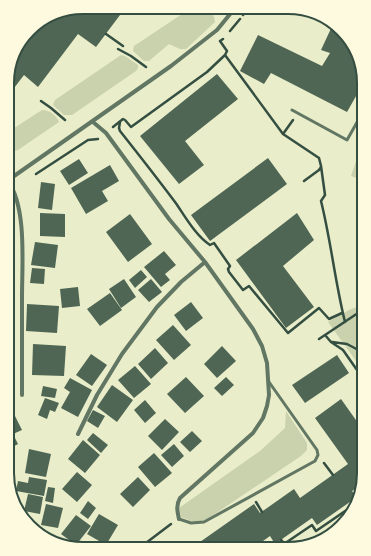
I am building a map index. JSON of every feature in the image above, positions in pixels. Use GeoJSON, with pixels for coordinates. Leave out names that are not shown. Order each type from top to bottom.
{"type":"FeatureCollection","features":[{"type":"Feature","properties":{"kind":"street"},"geometry":{"type":"LineString","coordinates":[[14,177],[172,66],[217,30],[230,14]]}},
{"type":"Feature","properties":{"kind":"street"},"geometry":{"type":"LineString","coordinates":[[93,122],[106,133],[169,219],[205,262],[253,329],[262,346],[267,363],[269,382],[268,401],[263,418],[253,433],[180,498],[177,503],[179,518]]}},
{"type":"Feature","properties":{"kind":"street"},"geometry":{"type":"LineString","coordinates":[[14,189],[22,229],[22,395]]}},
{"type":"Feature","properties":{"kind":"street"},"geometry":{"type":"LineString","coordinates":[[78,434],[97,395],[122,354],[157,307],[181,282],[205,262]]}},
{"type":"Feature","properties":{"kind":"lane"},"geometry":{"type":"LineString","coordinates":[[292,110],[347,140],[357,122]]}},
{"type":"Feature","properties":{"kind":"lane"},"geometry":{"type":"LineString","coordinates":[[179,518],[191,524],[204,522],[315,461],[318,456],[317,450],[269,382]]}},
{"type":"Feature","properties":{"kind":"path"},"geometry":{"type":"LineString","coordinates":[[229,31],[243,14]]}},
{"type":"Feature","properties":{"kind":"path"},"geometry":{"type":"LineString","coordinates":[[106,34],[123,46]]}},
{"type":"Feature","properties":{"kind":"path"},"geometry":{"type":"LineString","coordinates":[[30,177],[88,140],[98,139],[123,120],[125,120],[131,127],[207,72],[225,55],[227,51],[220,41],[225,36]]}},
{"type":"Feature","properties":{"kind":"path"},"geometry":{"type":"LineString","coordinates":[[118,48],[146,67]]}},
{"type":"Feature","properties":{"kind":"path"},"geometry":{"type":"LineString","coordinates":[[225,55],[283,134],[318,158],[321,166],[325,195],[321,201],[345,322]]}},
{"type":"Feature","properties":{"kind":"path"},"geometry":{"type":"LineString","coordinates":[[41,101],[66,120]]}},
{"type":"Feature","properties":{"kind":"path"},"geometry":{"type":"LineString","coordinates":[[283,134],[298,113]]}},
{"type":"Feature","properties":{"kind":"path"},"geometry":{"type":"LineString","coordinates":[[120,122],[120,131],[195,230],[205,242],[210,245],[214,243],[230,266],[228,269],[229,272],[238,284],[243,290],[249,286],[288,333],[319,308],[329,319],[342,313]]}},
{"type":"Feature","properties":{"kind":"path"},"geometry":{"type":"LineString","coordinates":[[304,181],[319,170],[321,166]]}},
{"type":"Feature","properties":{"kind":"path"},"geometry":{"type":"LineString","coordinates":[[319,339],[357,314]]}},
{"type":"Feature","properties":{"kind":"path"},"geometry":{"type":"LineString","coordinates":[[325,335],[331,342],[343,350],[357,370]]}},
{"type":"Feature","properties":{"kind":"path"},"geometry":{"type":"LineString","coordinates":[[331,342],[347,344],[357,349]]}},
{"type":"Feature","properties":{"kind":"path"},"geometry":{"type":"LineString","coordinates":[[326,465],[333,475]]}},
{"type":"Feature","properties":{"kind":"path"},"geometry":{"type":"LineString","coordinates":[[288,542],[312,525],[316,532],[346,511]]}},
{"type":"Feature","properties":{"kind":"path"},"geometry":{"type":"LineString","coordinates":[[146,542],[179,518]]}},
{"type":"Feature","properties":{"kind":"green space"},"geometry":{"type":"Polygon","coordinates":[[[182,14],[212,14],[214,17],[215,22],[186,49],[180,49],[169,44],[149,61],[144,61],[133,51],[134,46],[182,14]]]}},
{"type":"Feature","properties":{"kind":"green space"},"geometry":{"type":"Polygon","coordinates":[[[121,55],[138,65],[136,71],[72,115],[64,115],[53,105],[55,100],[121,55]]]}},
{"type":"Feature","properties":{"kind":"green space"},"geometry":{"type":"Polygon","coordinates":[[[42,110],[52,113],[59,122],[14,151],[14,128],[42,110]]]}},
{"type":"Feature","properties":{"kind":"green space"},"geometry":{"type":"Polygon","coordinates":[[[357,159],[357,178],[351,176],[357,159]]]}},
{"type":"Feature","properties":{"kind":"green space"},"geometry":{"type":"Polygon","coordinates":[[[357,307],[357,362],[328,322],[357,307]]]}},
{"type":"Feature","properties":{"kind":"green space"},"geometry":{"type":"Polygon","coordinates":[[[286,411],[307,443],[307,450],[301,456],[203,522],[191,521],[181,517],[179,508],[260,451],[285,428],[286,411]]]}},
{"type":"Feature","properties":{"kind":"building"},"geometry":{"type":"Polygon","coordinates":[[[121,14],[96,47],[78,34],[38,87],[24,75],[14,88],[18,61],[22,50],[35,33],[48,23],[69,15],[121,14]]]}},
{"type":"Feature","properties":{"kind":"building"},"geometry":{"type":"Polygon","coordinates":[[[331,29],[343,41],[352,56],[356,69],[357,94],[347,112],[271,73],[264,84],[240,71],[258,35],[322,66],[330,53],[321,50],[331,29]]]}},
{"type":"Feature","properties":{"kind":"building"},"geometry":{"type":"Polygon","coordinates":[[[217,74],[238,99],[185,141],[204,165],[179,184],[140,136],[217,74]]]}},
{"type":"Feature","properties":{"kind":"building"},"geometry":{"type":"Polygon","coordinates":[[[268,158],[287,184],[210,241],[191,215],[268,158]]]}},
{"type":"Feature","properties":{"kind":"building"},"geometry":{"type":"Polygon","coordinates":[[[79,159],[88,173],[69,185],[60,171],[79,159]]]}},
{"type":"Feature","properties":{"kind":"building"},"geometry":{"type":"Polygon","coordinates":[[[110,165],[119,181],[102,191],[108,201],[86,214],[71,188],[110,165]]]}},
{"type":"Feature","properties":{"kind":"building"},"geometry":{"type":"Polygon","coordinates":[[[41,182],[55,184],[52,210],[38,208],[41,182]]]}},
{"type":"Feature","properties":{"kind":"building"},"geometry":{"type":"Polygon","coordinates":[[[40,213],[65,214],[65,237],[40,236],[40,213]]]}},
{"type":"Feature","properties":{"kind":"building"},"geometry":{"type":"Polygon","coordinates":[[[297,213],[314,240],[283,266],[314,307],[286,328],[236,260],[297,213]]]}},
{"type":"Feature","properties":{"kind":"building"},"geometry":{"type":"Polygon","coordinates":[[[130,214],[152,244],[128,262],[106,232],[130,214]]]}},
{"type":"Feature","properties":{"kind":"building"},"geometry":{"type":"Polygon","coordinates":[[[35,242],[58,245],[55,268],[31,265],[35,242]]]}},
{"type":"Feature","properties":{"kind":"building"},"geometry":{"type":"Polygon","coordinates":[[[164,251],[176,265],[165,274],[170,280],[161,287],[144,267],[164,251]]]}},
{"type":"Feature","properties":{"kind":"building"},"geometry":{"type":"Polygon","coordinates":[[[32,268],[45,269],[44,284],[30,283],[32,268]]]}},
{"type":"Feature","properties":{"kind":"building"},"geometry":{"type":"Polygon","coordinates":[[[141,270],[147,277],[135,288],[129,280],[141,270]]]}},
{"type":"Feature","properties":{"kind":"building"},"geometry":{"type":"Polygon","coordinates":[[[124,279],[136,297],[121,308],[109,289],[124,279]]]}},
{"type":"Feature","properties":{"kind":"building"},"geometry":{"type":"Polygon","coordinates":[[[151,279],[162,292],[149,302],[138,290],[151,279]]]}},
{"type":"Feature","properties":{"kind":"building"},"geometry":{"type":"Polygon","coordinates":[[[78,287],[80,306],[62,308],[60,289],[78,287]]]}},
{"type":"Feature","properties":{"kind":"building"},"geometry":{"type":"Polygon","coordinates":[[[110,293],[122,310],[100,326],[87,309],[110,293]]]}},
{"type":"Feature","properties":{"kind":"building"},"geometry":{"type":"Polygon","coordinates":[[[191,302],[203,318],[186,331],[174,315],[191,302]]]}},
{"type":"Feature","properties":{"kind":"building"},"geometry":{"type":"Polygon","coordinates":[[[27,304],[59,306],[57,333],[26,331],[27,304]]]}},
{"type":"Feature","properties":{"kind":"building"},"geometry":{"type":"Polygon","coordinates":[[[173,325],[191,345],[174,360],[156,340],[173,325]]]}},
{"type":"Feature","properties":{"kind":"building"},"geometry":{"type":"Polygon","coordinates":[[[33,344],[66,346],[64,376],[32,375],[33,344]]]}},
{"type":"Feature","properties":{"kind":"building"},"geometry":{"type":"Polygon","coordinates":[[[222,346],[236,361],[217,378],[204,364],[222,346]]]}},
{"type":"Feature","properties":{"kind":"building"},"geometry":{"type":"Polygon","coordinates":[[[155,348],[168,363],[151,379],[138,364],[155,348]]]}},
{"type":"Feature","properties":{"kind":"building"},"geometry":{"type":"Polygon","coordinates":[[[91,354],[107,365],[92,386],[76,375],[91,354]]]}},
{"type":"Feature","properties":{"kind":"building"},"geometry":{"type":"Polygon","coordinates":[[[337,355],[349,373],[305,403],[292,385],[337,355]]]}},
{"type":"Feature","properties":{"kind":"building"},"geometry":{"type":"Polygon","coordinates":[[[135,366],[151,384],[134,398],[118,380],[135,366]]]}},
{"type":"Feature","properties":{"kind":"building"},"geometry":{"type":"Polygon","coordinates":[[[186,377],[204,396],[185,413],[167,394],[186,377]]]}},
{"type":"Feature","properties":{"kind":"building"},"geometry":{"type":"Polygon","coordinates":[[[226,377],[234,385],[222,396],[214,388],[226,377]]]}},
{"type":"Feature","properties":{"kind":"building"},"geometry":{"type":"Polygon","coordinates":[[[70,378],[92,390],[78,417],[61,408],[70,392],[64,388],[70,378]]]}},
{"type":"Feature","properties":{"kind":"building"},"geometry":{"type":"Polygon","coordinates":[[[112,385],[133,400],[117,422],[97,407],[112,385]]]}},
{"type":"Feature","properties":{"kind":"building"},"geometry":{"type":"Polygon","coordinates":[[[43,386],[57,389],[55,398],[41,396],[43,386]]]}},
{"type":"Feature","properties":{"kind":"building"},"geometry":{"type":"Polygon","coordinates":[[[45,398],[59,403],[55,412],[50,410],[47,419],[38,415],[45,398]]]}},
{"type":"Feature","properties":{"kind":"building"},"geometry":{"type":"Polygon","coordinates":[[[341,399],[357,422],[357,478],[355,489],[352,491],[354,493],[351,501],[317,525],[312,518],[278,542],[274,542],[270,536],[262,542],[200,542],[254,504],[260,513],[294,489],[300,498],[348,464],[315,418],[341,399]]]}},
{"type":"Feature","properties":{"kind":"building"},"geometry":{"type":"Polygon","coordinates":[[[145,400],[156,413],[145,423],[134,410],[145,400]]]}},
{"type":"Feature","properties":{"kind":"building"},"geometry":{"type":"Polygon","coordinates":[[[93,410],[105,416],[98,428],[87,421],[93,410]]]}},
{"type":"Feature","properties":{"kind":"building"},"geometry":{"type":"Polygon","coordinates":[[[14,414],[22,430],[14,434],[14,414]]]}},
{"type":"Feature","properties":{"kind":"building"},"geometry":{"type":"Polygon","coordinates":[[[165,419],[179,432],[162,450],[148,436],[165,419]]]}},
{"type":"Feature","properties":{"kind":"building"},"geometry":{"type":"Polygon","coordinates":[[[192,431],[202,441],[190,452],[180,442],[192,431]]]}},
{"type":"Feature","properties":{"kind":"building"},"geometry":{"type":"Polygon","coordinates":[[[93,433],[108,445],[101,453],[87,440],[93,433]]]}},
{"type":"Feature","properties":{"kind":"building"},"geometry":{"type":"Polygon","coordinates":[[[14,436],[18,444],[14,446],[14,436]]]}},
{"type":"Feature","properties":{"kind":"building"},"geometry":{"type":"Polygon","coordinates":[[[83,440],[100,455],[85,473],[68,459],[83,440]]]}},
{"type":"Feature","properties":{"kind":"building"},"geometry":{"type":"Polygon","coordinates":[[[174,444],[184,456],[172,467],[161,455],[174,444]]]}},
{"type":"Feature","properties":{"kind":"building"},"geometry":{"type":"Polygon","coordinates":[[[29,449],[51,454],[46,477],[25,473],[29,449]]]}},
{"type":"Feature","properties":{"kind":"building"},"geometry":{"type":"Polygon","coordinates":[[[154,453],[172,473],[155,487],[138,467],[154,453]]]}},
{"type":"Feature","properties":{"kind":"building"},"geometry":{"type":"Polygon","coordinates":[[[77,472],[92,485],[77,502],[62,489],[77,472]]]}},
{"type":"Feature","properties":{"kind":"building"},"geometry":{"type":"Polygon","coordinates":[[[29,477],[47,480],[44,496],[16,491],[18,481],[28,483],[29,477]]]}},
{"type":"Feature","properties":{"kind":"building"},"geometry":{"type":"Polygon","coordinates":[[[138,477],[150,490],[133,507],[120,494],[138,477]]]}},
{"type":"Feature","properties":{"kind":"building"},"geometry":{"type":"Polygon","coordinates":[[[48,487],[55,488],[53,503],[45,501],[48,487]]]}},
{"type":"Feature","properties":{"kind":"building"},"geometry":{"type":"Polygon","coordinates":[[[28,494],[43,497],[40,514],[24,510],[28,494]]]}},
{"type":"Feature","properties":{"kind":"building"},"geometry":{"type":"Polygon","coordinates":[[[88,501],[96,508],[88,519],[80,513],[88,501]]]}},
{"type":"Feature","properties":{"kind":"building"},"geometry":{"type":"Polygon","coordinates":[[[46,504],[63,508],[58,528],[41,525],[46,504]]]}},
{"type":"Feature","properties":{"kind":"building"},"geometry":{"type":"Polygon","coordinates":[[[99,514],[118,525],[108,542],[101,542],[87,534],[99,514]]]}},
{"type":"Feature","properties":{"kind":"building"},"geometry":{"type":"Polygon","coordinates":[[[76,515],[91,526],[79,542],[70,541],[61,534],[76,515]]]}}]}
